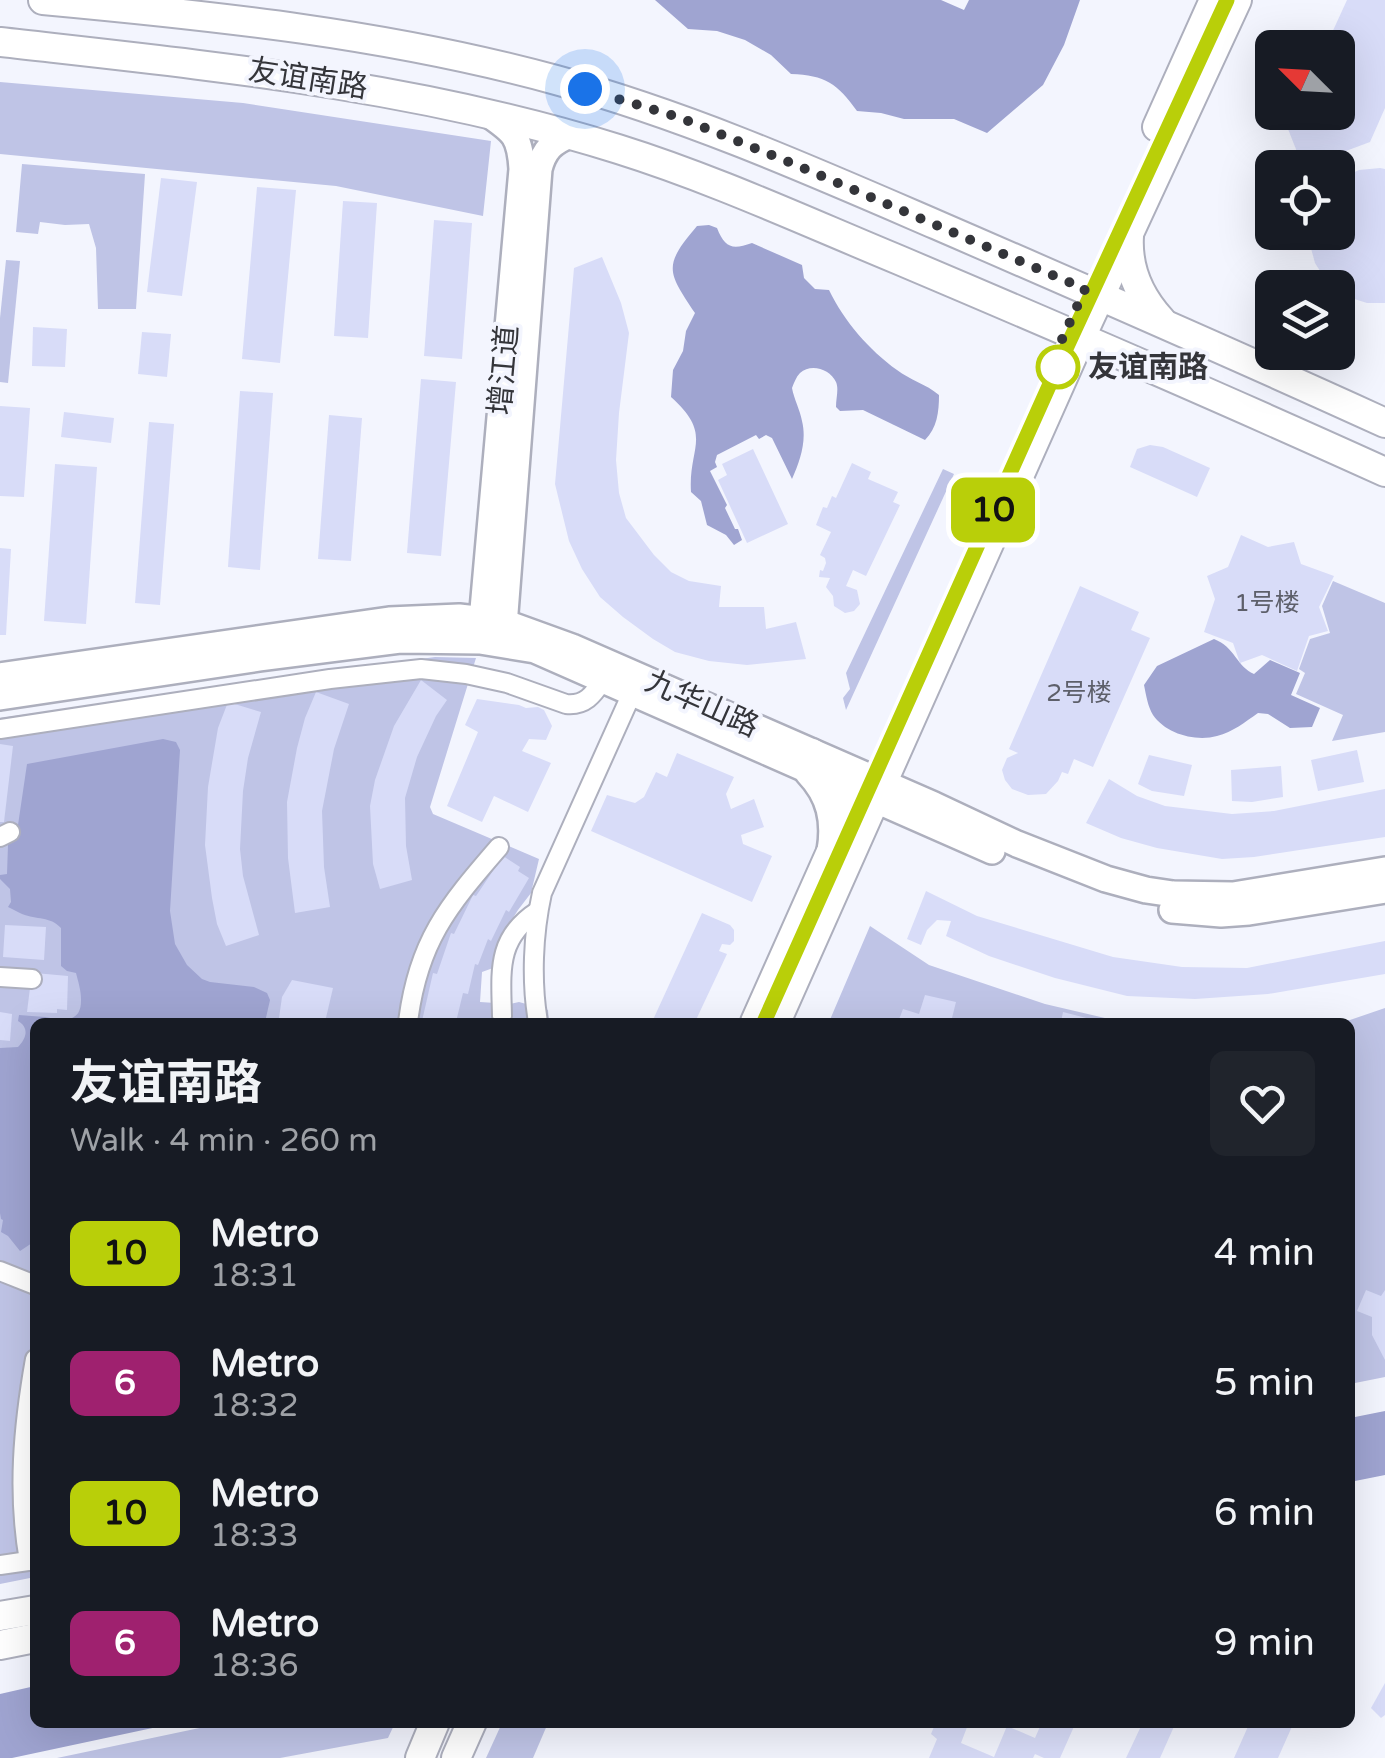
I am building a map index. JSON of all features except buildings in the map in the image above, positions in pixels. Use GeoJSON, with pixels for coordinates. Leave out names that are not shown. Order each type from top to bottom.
{"type":"FeatureCollection","features":[{"type":"Feature","properties":{"kind":"main road","name":"友谊南路"},"geometry":{"type":"LineString","coordinates":[[43,0],[277,24],[470,58],[678,117],[1092,292],[1385,423]]}},
{"type":"Feature","properties":{"kind":"main road"},"geometry":{"type":"LineString","coordinates":[[778,1018],[864,790],[1074,333],[1214,0]]}},
{"type":"Feature","properties":{"kind":"main road"},"geometry":{"type":"LineString","coordinates":[[1092,292],[1129,234],[1237,0]]}},
{"type":"Feature","properties":{"kind":"main road","name":"友谊南路"},"geometry":{"type":"LineString","coordinates":[[0,42],[277,74],[394,93],[620,149],[712,183],[1074,333],[1385,472]]}},
{"type":"Feature","properties":{"kind":"main road"},"geometry":{"type":"LineString","coordinates":[[1129,234],[1134,278],[1146,302],[1165,324]]}},
{"type":"Feature","properties":{"kind":"main road"},"geometry":{"type":"LineString","coordinates":[[809,761],[864,790]]}},
{"type":"Feature","properties":{"kind":"main road"},"geometry":{"type":"LineString","coordinates":[[757,1018],[839,859]]}},
{"type":"Feature","properties":{"kind":"main road"},"geometry":{"type":"LineString","coordinates":[[0,1616],[30,1611]]}},
{"type":"Feature","properties":{"kind":"main road"},"geometry":{"type":"LineString","coordinates":[[0,1645],[30,1639]]}},
{"type":"Feature","properties":{"kind":"main road"},"geometry":{"type":"LineString","coordinates":[[420,1758],[433,1728]]}},
{"type":"Feature","properties":{"kind":"main road"},"geometry":{"type":"LineString","coordinates":[[456,1758],[469,1728]]}},
{"type":"Feature","properties":{"kind":"street","name":"增江道"},"geometry":{"type":"LineString","coordinates":[[488,114],[518,139],[522,169],[492,631]]}},
{"type":"Feature","properties":{"kind":"street","name":"增江道"},"geometry":{"type":"LineString","coordinates":[[492,631],[539,169],[546,148],[570,135]]}},
{"type":"Feature","properties":{"kind":"street","name":"九华山路"},"geometry":{"type":"LineString","coordinates":[[0,676],[389,620],[460,617],[632,693],[809,761]]}},
{"type":"Feature","properties":{"kind":"street","name":"九华山路"},"geometry":{"type":"LineString","coordinates":[[0,697],[260,658],[492,631],[572,647],[809,761]]}},
{"type":"Feature","properties":{"kind":"street"},"geometry":{"type":"LineString","coordinates":[[0,728],[421,669],[507,683],[575,705],[588,700],[603,680]]}},
{"type":"Feature","properties":{"kind":"street"},"geometry":{"type":"LineString","coordinates":[[537,1018],[534,1001],[542,893],[632,693]]}},
{"type":"Feature","properties":{"kind":"street"},"geometry":{"type":"LineString","coordinates":[[809,761],[829,803],[839,859]]}},
{"type":"Feature","properties":{"kind":"street"},"geometry":{"type":"LineString","coordinates":[[864,790],[1106,879],[1146,890],[1232,895],[1385,870]]}},
{"type":"Feature","properties":{"kind":"street"},"geometry":{"type":"LineString","coordinates":[[864,790],[1084,889],[1156,908],[1221,914],[1250,912],[1385,890]]}},
{"type":"Feature","properties":{"kind":"street"},"geometry":{"type":"LineString","coordinates":[[409,1018],[417,974],[434,930],[465,886],[499,848]]}},
{"type":"Feature","properties":{"kind":"street"},"geometry":{"type":"LineString","coordinates":[[502,1018],[506,949],[513,931],[538,911]]}},
{"type":"Feature","properties":{"kind":"street"},"geometry":{"type":"LineString","coordinates":[[0,977],[32,979]]}},
{"type":"Feature","properties":{"kind":"street"},"geometry":{"type":"LineString","coordinates":[[0,1271],[30,1283]]}},
{"type":"Feature","properties":{"kind":"street"},"geometry":{"type":"LineString","coordinates":[[30,1391],[24,1430],[22,1520],[30,1552]]}},
{"type":"Feature","properties":{"kind":"street"},"geometry":{"type":"LineString","coordinates":[[0,1565],[30,1560]]}},
{"type":"Feature","properties":{"kind":"shaded area"},"geometry":{"type":"Polygon","coordinates":[[[655,0],[941,0],[964,10],[969,0],[1080,0],[1064,45],[1043,85],[987,133],[954,119],[904,119],[857,111],[830,83],[791,74],[771,55],[745,40],[717,31],[688,29],[655,0]]]}},
{"type":"Feature","properties":{"kind":"shaded area"},"geometry":{"type":"Polygon","coordinates":[[[0,82],[243,103],[491,141],[483,216],[336,186],[0,154],[0,82]]]}},
{"type":"Feature","properties":{"kind":"shaded area"},"geometry":{"type":"Polygon","coordinates":[[[22,164],[145,174],[136,309],[98,309],[96,248],[89,224],[40,222],[38,234],[16,232],[22,164]]]}},
{"type":"Feature","properties":{"kind":"shaded area"},"geometry":{"type":"Polygon","coordinates":[[[697,226],[717,228],[730,246],[752,243],[802,265],[804,278],[815,289],[829,290],[850,324],[877,353],[939,395],[936,419],[925,440],[863,410],[840,411],[836,407],[837,385],[833,377],[820,369],[804,370],[792,388],[802,421],[803,443],[792,479],[772,438],[766,435],[759,439],[756,435],[717,455],[717,467],[710,471],[742,540],[734,545],[726,535],[707,525],[701,501],[691,492],[695,432],[684,410],[671,397],[673,370],[695,313],[674,278],[674,260],[697,226]]]}},
{"type":"Feature","properties":{"kind":"shaded area"},"geometry":{"type":"Polygon","coordinates":[[[6,260],[20,261],[8,383],[0,382],[0,318],[6,260]]]}},
{"type":"Feature","properties":{"kind":"shaded area"},"geometry":{"type":"Polygon","coordinates":[[[943,469],[954,474],[846,710],[843,698],[850,689],[846,673],[943,469]]]}},
{"type":"Feature","properties":{"kind":"shaded area"},"geometry":{"type":"Polygon","coordinates":[[[1333,581],[1385,603],[1385,732],[1332,741],[1343,715],[1296,694],[1305,673],[1299,669],[1310,639],[1330,633],[1322,606],[1333,581]]]}},
{"type":"Feature","properties":{"kind":"shaded area"},"geometry":{"type":"Polygon","coordinates":[[[1214,639],[1254,674],[1270,660],[1300,673],[1291,695],[1320,708],[1312,727],[1290,728],[1268,714],[1258,713],[1228,732],[1200,738],[1173,732],[1159,722],[1150,708],[1144,685],[1157,666],[1214,639]]]}},
{"type":"Feature","properties":{"kind":"shaded area"},"geometry":{"type":"Polygon","coordinates":[[[435,657],[476,658],[430,807],[433,814],[539,859],[531,893],[501,937],[493,968],[482,972],[480,1002],[519,1002],[548,1010],[549,1018],[30,1018],[30,1578],[0,1584],[0,718],[435,657]]]}},
{"type":"Feature","properties":{"kind":"shaded area"},"geometry":{"type":"Polygon","coordinates":[[[163,739],[176,742],[180,750],[170,911],[175,944],[187,965],[202,979],[254,987],[267,993],[270,1000],[266,1018],[72,1018],[80,1007],[80,989],[76,973],[61,966],[61,928],[8,907],[10,889],[0,879],[0,875],[7,874],[8,845],[18,825],[27,764],[163,739]]]}},
{"type":"Feature","properties":{"kind":"shaded area"},"geometry":{"type":"Polygon","coordinates":[[[870,926],[929,965],[1045,1004],[1105,1018],[831,1018],[870,926]]]}},
{"type":"Feature","properties":{"kind":"shaded area"},"geometry":{"type":"Polygon","coordinates":[[[1385,1008],[1385,1377],[1355,1383],[1355,1018],[1385,1008]]]}},
{"type":"Feature","properties":{"kind":"shaded area"},"geometry":{"type":"Polygon","coordinates":[[[19,1015],[51,1018],[30,1018],[30,1244],[20,1251],[1,1232],[0,1048],[18,1047],[23,1041],[26,1034],[18,1021],[19,1015]]]}},
{"type":"Feature","properties":{"kind":"shaded area"},"geometry":{"type":"Polygon","coordinates":[[[1385,1411],[1385,1475],[1355,1481],[1355,1417],[1385,1411]]]}},
{"type":"Feature","properties":{"kind":"shaded area"},"geometry":{"type":"Polygon","coordinates":[[[30,1687],[30,1728],[153,1728],[0,1758],[0,1694],[30,1687]]]}},
{"type":"Feature","properties":{"kind":"shaded area"},"geometry":{"type":"Polygon","coordinates":[[[200,1728],[393,1728],[388,1738],[280,1758],[57,1758],[200,1728]]]}},
{"type":"Feature","properties":{"kind":"shaded area"},"geometry":{"type":"Polygon","coordinates":[[[500,1728],[546,1728],[533,1758],[486,1758],[500,1728]]]}},
{"type":"Feature","properties":{"kind":"metro line","name":"10"},"geometry":{"type":"LineString","coordinates":[[766,1018],[1227,0]]}},
{"type":"Feature","properties":{"kind":"place","name":"友谊南路"},"geometry":{"type":"Point","coordinates":[1058,367]}},
{"type":"Feature","properties":{"kind":"route"},"geometry":{"type":"LineString","coordinates":[[585,89],[678,117],[1085,289],[1053,359],[1058,367]]}}]}
